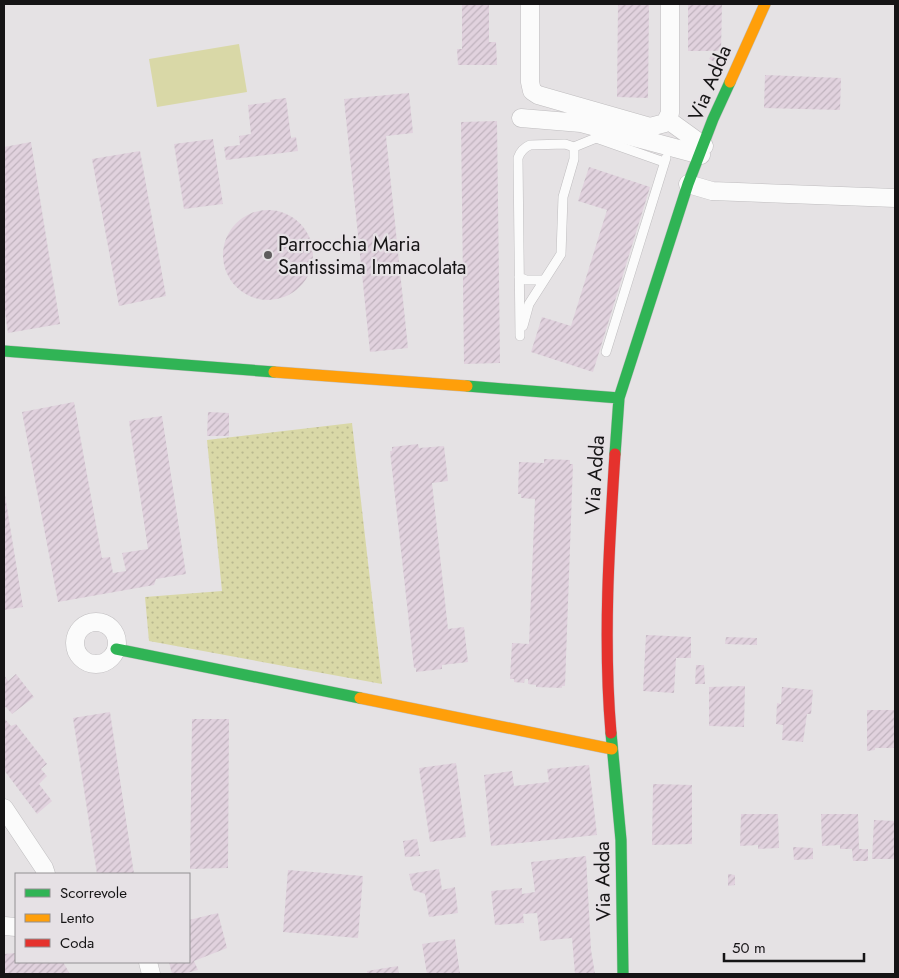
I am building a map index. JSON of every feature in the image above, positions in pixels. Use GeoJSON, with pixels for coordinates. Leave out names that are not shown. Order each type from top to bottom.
{"type":"FeatureCollection","features":[{"type":"Feature","properties":{"kind":"street"},"geometry":{"type":"LineString","coordinates":[[530,4],[530,82],[532,91],[538,95],[650,127],[665,123],[670,113],[670,4]]}},
{"type":"Feature","properties":{"kind":"street","name":"Via Adda"},"geometry":{"type":"LineString","coordinates":[[623,974],[621,840],[608,697],[607,582],[619,398],[688,184],[765,4]]}},
{"type":"Feature","properties":{"kind":"street"},"geometry":{"type":"LineString","coordinates":[[521,118],[581,123],[676,149],[702,150]]}},
{"type":"Feature","properties":{"kind":"street"},"geometry":{"type":"LineString","coordinates":[[668,120],[702,150]]}},
{"type":"Feature","properties":{"kind":"street"},"geometry":{"type":"LineString","coordinates":[[688,184],[712,191],[895,198]]}},
{"type":"Feature","properties":{"kind":"street"},"geometry":{"type":"LineString","coordinates":[[4,351],[619,398]]}},
{"type":"Feature","properties":{"kind":"street"},"geometry":{"type":"LineString","coordinates":[[116,649],[612,749]]}},
{"type":"Feature","properties":{"kind":"street"},"geometry":{"type":"LineString","coordinates":[[4,808],[46,873]]}},
{"type":"Feature","properties":{"kind":"lane"},"geometry":{"type":"LineString","coordinates":[[574,147],[574,159],[563,197],[561,254],[529,304],[520,336],[518,158],[520,153],[525,147],[530,145],[565,144],[574,147],[596,138],[601,138],[664,162]]}},
{"type":"Feature","properties":{"kind":"lane"},"geometry":{"type":"LineString","coordinates":[[606,352],[664,162],[668,155],[676,149]]}},
{"type":"Feature","properties":{"kind":"lane"},"geometry":{"type":"LineString","coordinates":[[519,277],[526,280],[544,280]]}},
{"type":"Feature","properties":{"kind":"green space"},"geometry":{"type":"Polygon","coordinates":[[[239,44],[247,92],[157,107],[149,59],[239,44]]]}},
{"type":"Feature","properties":{"kind":"green space"},"geometry":{"type":"Polygon","coordinates":[[[352,423],[382,684],[149,641],[145,597],[222,591],[207,440],[352,423]]]}},
{"type":"Feature","properties":{"kind":"building"},"geometry":{"type":"Polygon","coordinates":[[[462,4],[489,4],[489,42],[496,42],[497,65],[458,65],[457,49],[462,49],[462,4]]]}},
{"type":"Feature","properties":{"kind":"building"},"geometry":{"type":"Polygon","coordinates":[[[618,4],[649,4],[648,98],[617,97],[618,4]]]}},
{"type":"Feature","properties":{"kind":"building"},"geometry":{"type":"Polygon","coordinates":[[[688,4],[722,4],[721,51],[688,51],[688,4]]]}},
{"type":"Feature","properties":{"kind":"building"},"geometry":{"type":"Polygon","coordinates":[[[713,52],[723,57],[719,64],[709,59],[713,52]]]}},
{"type":"Feature","properties":{"kind":"building"},"geometry":{"type":"Polygon","coordinates":[[[765,75],[841,78],[840,110],[764,108],[765,75]]]}},
{"type":"Feature","properties":{"kind":"building"},"geometry":{"type":"Polygon","coordinates":[[[409,93],[413,133],[386,136],[408,348],[370,352],[344,99],[409,93]]]}},
{"type":"Feature","properties":{"kind":"building"},"geometry":{"type":"Polygon","coordinates":[[[286,98],[291,138],[296,137],[298,151],[226,160],[224,147],[240,145],[239,136],[251,134],[248,105],[286,98]]]}},
{"type":"Feature","properties":{"kind":"building"},"geometry":{"type":"Polygon","coordinates":[[[497,121],[500,363],[464,364],[461,122],[497,121]]]}},
{"type":"Feature","properties":{"kind":"building"},"geometry":{"type":"Polygon","coordinates":[[[213,139],[223,204],[184,209],[174,144],[213,139]]]}},
{"type":"Feature","properties":{"kind":"building"},"geometry":{"type":"Polygon","coordinates":[[[31,142],[60,324],[8,333],[4,306],[4,147],[31,142]]]}},
{"type":"Feature","properties":{"kind":"building"},"geometry":{"type":"Polygon","coordinates":[[[140,151],[166,296],[119,306],[92,159],[140,151]]]}},
{"type":"Feature","properties":{"kind":"building"},"geometry":{"type":"Polygon","coordinates":[[[589,167],[650,187],[593,372],[531,352],[542,317],[571,326],[607,210],[578,201],[589,167]]]}},
{"type":"Feature","properties":{"kind":"building","name":"Parrocchia Maria Santissima Immacolata"},"geometry":{"type":"Polygon","coordinates":[[[268,210],[285,213],[300,223],[310,238],[313,255],[310,272],[300,287],[285,297],[268,300],[251,297],[236,287],[226,272],[223,255],[226,238],[236,223],[251,213],[268,210]]]}},
{"type":"Feature","properties":{"kind":"building"},"geometry":{"type":"Polygon","coordinates":[[[74,402],[102,558],[110,557],[113,573],[126,571],[122,553],[148,549],[129,421],[162,416],[186,574],[156,579],[154,585],[58,602],[22,412],[74,402]]]}},
{"type":"Feature","properties":{"kind":"building"},"geometry":{"type":"Polygon","coordinates":[[[208,412],[229,413],[229,436],[207,436],[208,412]]]}},
{"type":"Feature","properties":{"kind":"building"},"geometry":{"type":"Polygon","coordinates":[[[418,444],[419,448],[444,446],[448,481],[432,483],[448,629],[464,627],[468,662],[442,665],[442,669],[416,672],[416,668],[414,668],[390,451],[392,451],[392,447],[418,444]]]}},
{"type":"Feature","properties":{"kind":"building"},"geometry":{"type":"Polygon","coordinates":[[[544,459],[570,460],[570,464],[573,464],[565,686],[562,686],[562,688],[536,687],[536,685],[528,684],[528,679],[525,679],[524,683],[514,682],[514,679],[510,679],[512,643],[529,644],[535,499],[521,498],[521,494],[518,494],[519,462],[544,463],[544,459]]]}},
{"type":"Feature","properties":{"kind":"building"},"geometry":{"type":"Polygon","coordinates":[[[4,489],[23,607],[4,610],[4,489]]]}},
{"type":"Feature","properties":{"kind":"building"},"geometry":{"type":"Polygon","coordinates":[[[646,635],[691,637],[691,658],[676,658],[674,693],[643,691],[646,635]]]}},
{"type":"Feature","properties":{"kind":"building"},"geometry":{"type":"Polygon","coordinates":[[[726,637],[757,638],[757,645],[725,644],[726,637]]]}},
{"type":"Feature","properties":{"kind":"building"},"geometry":{"type":"Polygon","coordinates":[[[696,665],[704,665],[705,684],[695,684],[696,665]]]}},
{"type":"Feature","properties":{"kind":"building"},"geometry":{"type":"Polygon","coordinates":[[[16,674],[34,697],[12,714],[6,707],[4,708],[4,675],[8,681],[16,674]]]}},
{"type":"Feature","properties":{"kind":"building"},"geometry":{"type":"Polygon","coordinates":[[[745,686],[744,727],[709,726],[709,687],[745,686]]]}},
{"type":"Feature","properties":{"kind":"building"},"geometry":{"type":"Polygon","coordinates":[[[782,687],[813,690],[811,714],[807,714],[803,742],[782,740],[783,725],[776,724],[777,703],[781,704],[782,687]]]}},
{"type":"Feature","properties":{"kind":"building"},"geometry":{"type":"Polygon","coordinates":[[[867,710],[895,710],[895,748],[875,748],[875,750],[867,751],[867,710]]]}},
{"type":"Feature","properties":{"kind":"building"},"geometry":{"type":"Polygon","coordinates":[[[110,712],[134,873],[97,873],[73,718],[110,712]]]}},
{"type":"Feature","properties":{"kind":"building"},"geometry":{"type":"Polygon","coordinates":[[[4,718],[11,726],[16,724],[47,764],[41,769],[47,776],[39,784],[52,801],[37,814],[4,770],[4,718]]]}},
{"type":"Feature","properties":{"kind":"building"},"geometry":{"type":"Polygon","coordinates":[[[192,719],[229,719],[228,868],[190,869],[192,719]]]}},
{"type":"Feature","properties":{"kind":"building"},"geometry":{"type":"Polygon","coordinates":[[[456,763],[466,837],[430,842],[419,768],[456,763]]]}},
{"type":"Feature","properties":{"kind":"building"},"geometry":{"type":"Polygon","coordinates":[[[589,765],[597,835],[491,846],[484,775],[512,771],[514,786],[549,782],[547,769],[589,765]]]}},
{"type":"Feature","properties":{"kind":"building"},"geometry":{"type":"Polygon","coordinates":[[[653,784],[692,785],[692,844],[652,845],[653,784]]]}},
{"type":"Feature","properties":{"kind":"building"},"geometry":{"type":"Polygon","coordinates":[[[741,814],[778,814],[779,848],[758,849],[758,845],[740,846],[741,814]]]}},
{"type":"Feature","properties":{"kind":"building"},"geometry":{"type":"Polygon","coordinates":[[[821,814],[858,814],[859,849],[868,849],[868,861],[853,861],[852,849],[840,849],[840,845],[822,846],[821,814]]]}},
{"type":"Feature","properties":{"kind":"building"},"geometry":{"type":"Polygon","coordinates":[[[874,820],[895,821],[895,859],[872,859],[874,820]]]}},
{"type":"Feature","properties":{"kind":"building"},"geometry":{"type":"Polygon","coordinates":[[[417,839],[420,856],[405,857],[403,841],[417,839]]]}},
{"type":"Feature","properties":{"kind":"building"},"geometry":{"type":"Polygon","coordinates":[[[793,847],[813,848],[813,859],[794,860],[793,847]]]}},
{"type":"Feature","properties":{"kind":"building"},"geometry":{"type":"Polygon","coordinates":[[[586,856],[591,950],[595,974],[575,974],[572,938],[540,941],[537,913],[523,914],[524,923],[495,925],[491,891],[522,888],[522,894],[535,892],[531,862],[586,856]]]}},
{"type":"Feature","properties":{"kind":"building"},"geometry":{"type":"Polygon","coordinates":[[[439,869],[442,890],[455,887],[458,913],[429,917],[425,894],[413,890],[409,874],[439,869]]]}},
{"type":"Feature","properties":{"kind":"building"},"geometry":{"type":"Polygon","coordinates":[[[288,870],[363,876],[358,938],[283,932],[288,870]]]}},
{"type":"Feature","properties":{"kind":"building"},"geometry":{"type":"Polygon","coordinates":[[[728,874],[735,875],[735,885],[728,886],[728,874]]]}},
{"type":"Feature","properties":{"kind":"building"},"geometry":{"type":"Polygon","coordinates":[[[218,913],[227,948],[194,961],[198,970],[183,974],[172,974],[169,963],[190,963],[190,920],[218,913]]]}},
{"type":"Feature","properties":{"kind":"building"},"geometry":{"type":"Polygon","coordinates":[[[455,939],[460,974],[427,974],[422,944],[455,939]]]}},
{"type":"Feature","properties":{"kind":"building"},"geometry":{"type":"Polygon","coordinates":[[[15,953],[15,963],[64,963],[70,974],[4,974],[4,954],[15,953]]]}},
{"type":"Feature","properties":{"kind":"building"},"geometry":{"type":"Polygon","coordinates":[[[398,966],[399,974],[367,974],[367,971],[398,966]]]}},
{"type":"Feature","properties":{"kind":"traffic: fast"},"geometry":{"type":"LineString","coordinates":[[615,454],[619,398],[688,184],[713,119],[730,82]]}},
{"type":"Feature","properties":{"kind":"traffic: fast"},"geometry":{"type":"LineString","coordinates":[[4,351],[274,372]]}},
{"type":"Feature","properties":{"kind":"traffic: fast"},"geometry":{"type":"LineString","coordinates":[[467,386],[619,398]]}},
{"type":"Feature","properties":{"kind":"traffic: fast"},"geometry":{"type":"LineString","coordinates":[[116,649],[360,698]]}},
{"type":"Feature","properties":{"kind":"traffic: fast"},"geometry":{"type":"LineString","coordinates":[[611,733],[621,840],[623,974]]}},
{"type":"Feature","properties":{"kind":"traffic: slow"},"geometry":{"type":"LineString","coordinates":[[730,82],[765,4]]}},
{"type":"Feature","properties":{"kind":"traffic: slow"},"geometry":{"type":"LineString","coordinates":[[274,372],[467,386]]}},
{"type":"Feature","properties":{"kind":"traffic: slow"},"geometry":{"type":"LineString","coordinates":[[360,698],[612,749]]}},
{"type":"Feature","properties":{"kind":"traffic: jam"},"geometry":{"type":"LineString","coordinates":[[611,733],[607,628],[615,454]]}},
{"type":"Feature","properties":{"kind":"place","name":"Parrocchia Maria Santissima Immacolata"},"geometry":{"type":"Point","coordinates":[268,255]}}]}
